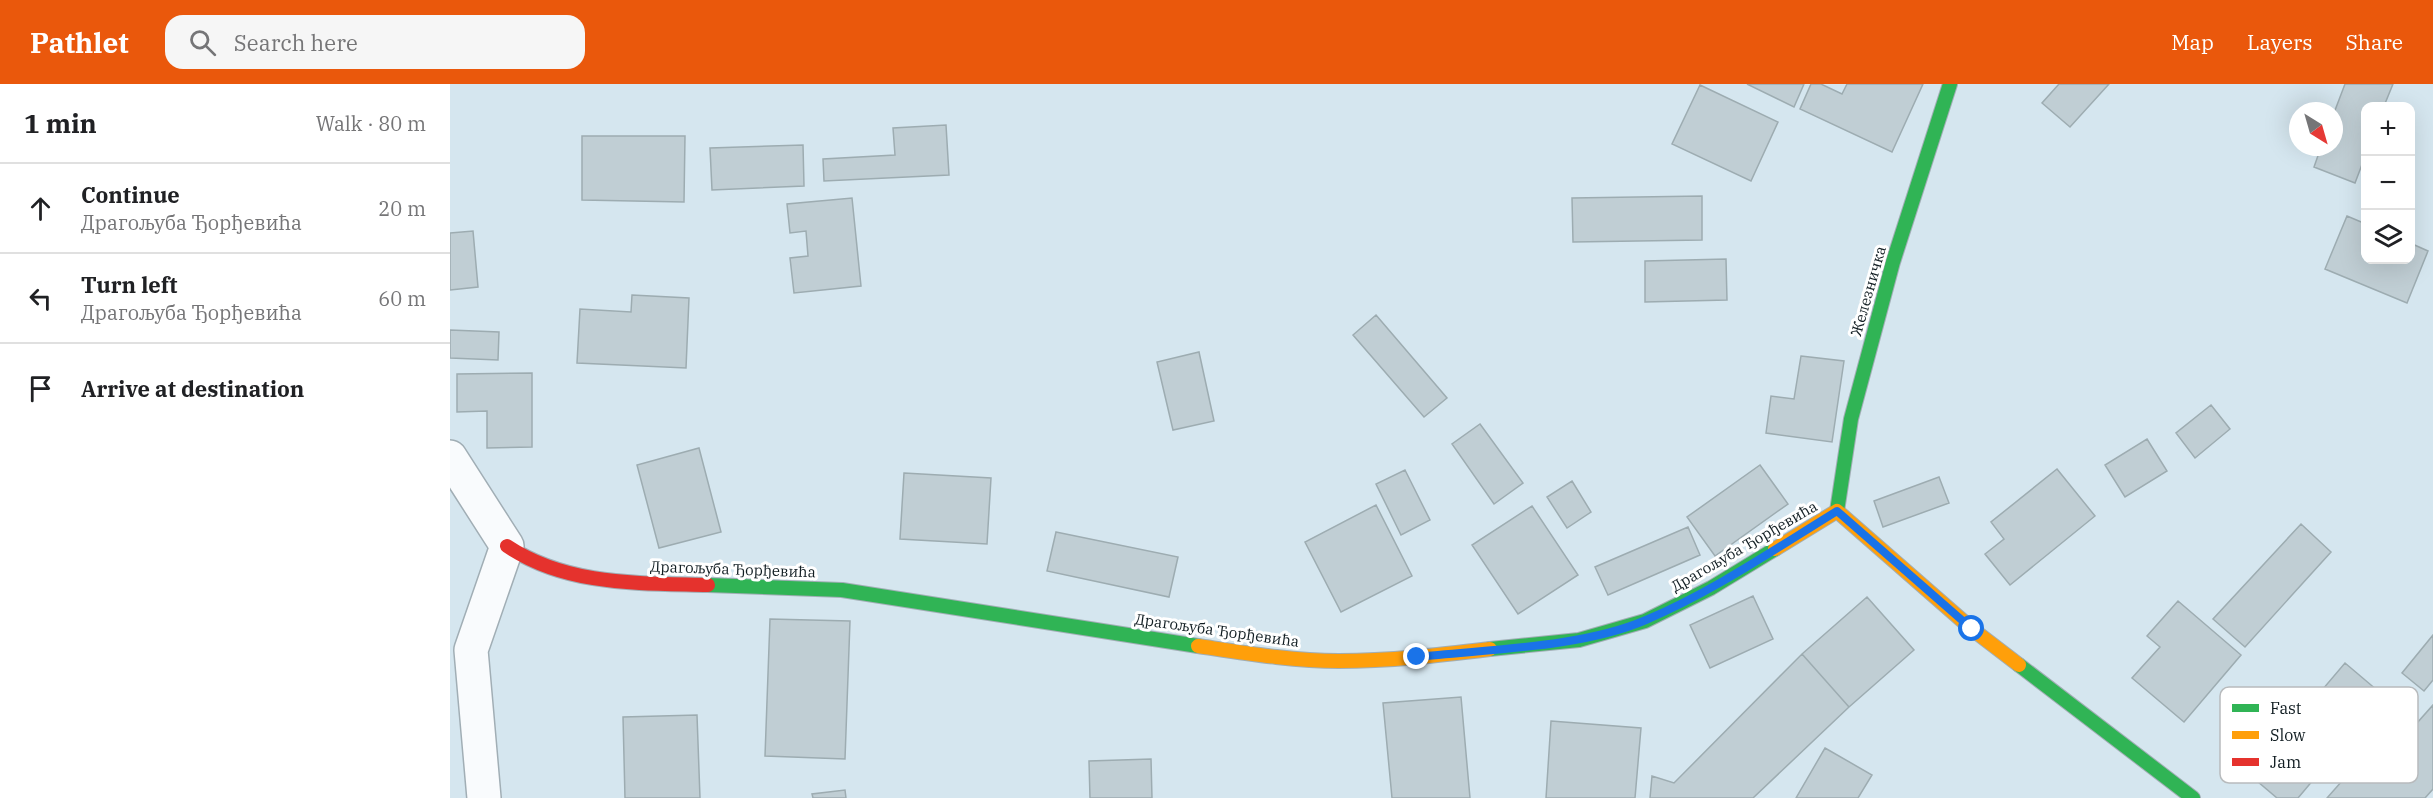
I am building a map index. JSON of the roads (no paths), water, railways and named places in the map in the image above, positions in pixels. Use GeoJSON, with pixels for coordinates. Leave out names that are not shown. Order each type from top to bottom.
{"type":"FeatureCollection","features":[{"type":"Feature","properties":{"kind":"street","name":"Железничка"},"geometry":{"type":"LineString","coordinates":[[1837,511],[1851,419],[1893,262],[1950,84]]}},
{"type":"Feature","properties":{"kind":"street"},"geometry":{"type":"LineString","coordinates":[[450,457],[507,546],[471,650],[484,798]]}},
{"type":"Feature","properties":{"kind":"street","name":"Драгољуба Ђорђевића"},"geometry":{"type":"LineString","coordinates":[[507,546],[528,560],[553,569],[610,582],[842,590],[1269,657],[1339,661],[1417,657],[1579,640],[1645,621],[1711,588],[1837,511],[1972,629],[2193,798]]}}]}
